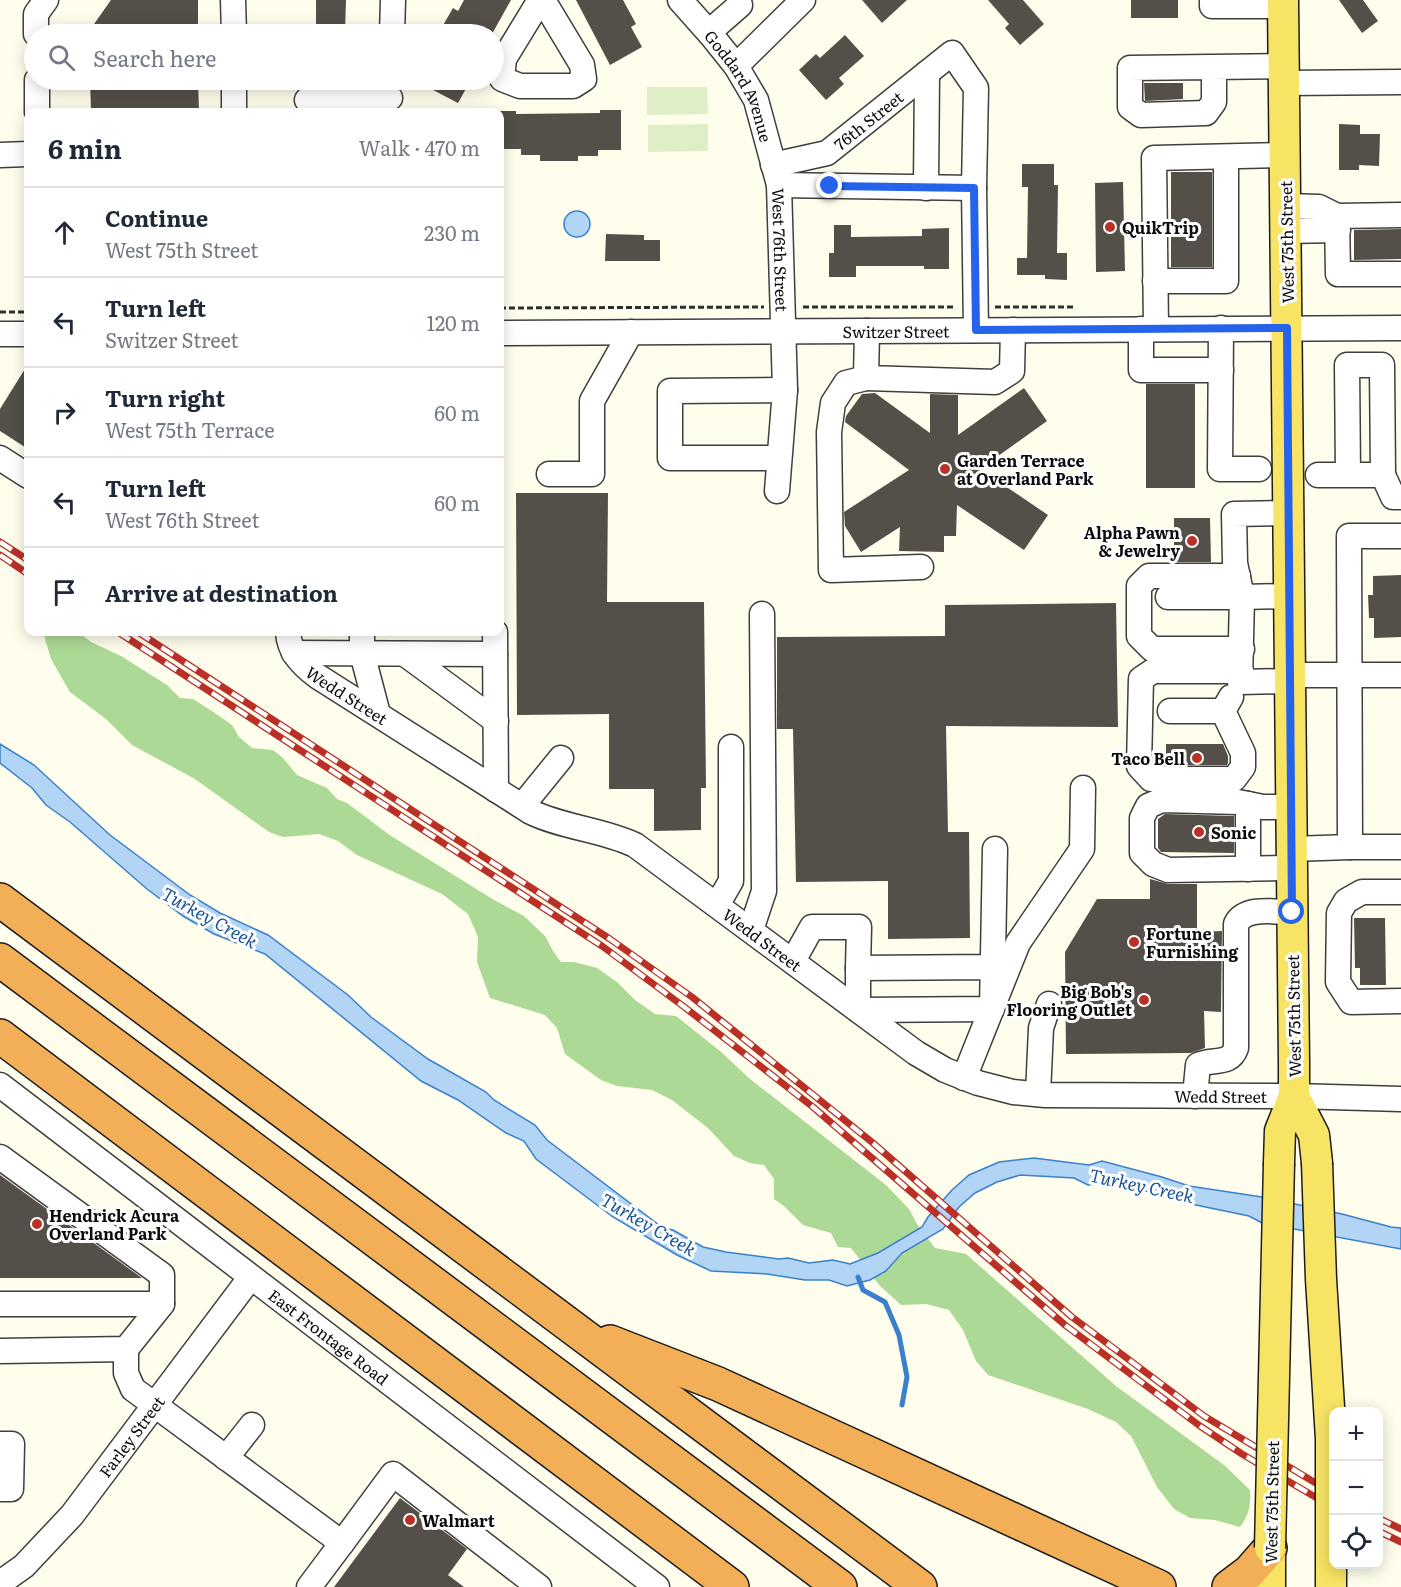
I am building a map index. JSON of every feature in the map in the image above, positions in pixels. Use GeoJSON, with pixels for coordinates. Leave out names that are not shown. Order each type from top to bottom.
{"type":"FeatureCollection","features":[{"type":"Feature","properties":{"kind":"highway"},"geometry":{"type":"LineString","coordinates":[[0,900],[920,1587]]}},
{"type":"Feature","properties":{"kind":"highway"},"geometry":{"type":"LineString","coordinates":[[0,960],[840,1587]]}},
{"type":"Feature","properties":{"kind":"highway"},"geometry":{"type":"LineString","coordinates":[[0,1036],[732,1587]]}},
{"type":"Feature","properties":{"kind":"highway"},"geometry":{"type":"LineString","coordinates":[[572,1327],[718,1384],[1159,1587]]}},
{"type":"Feature","properties":{"kind":"highway"},"geometry":{"type":"LineString","coordinates":[[1229,1587],[1249,1572],[1270,1548]]}},
{"type":"Feature","properties":{"kind":"main road","name":"West 75th Street"},"geometry":{"type":"LineString","coordinates":[[1270,1587],[1280,1131],[1294,1096],[1284,3]]}},
{"type":"Feature","properties":{"kind":"main road","name":"West 75th Street"},"geometry":{"type":"LineString","coordinates":[[1294,1096],[1314,1135],[1317,1163],[1321,1279],[1331,1439],[1332,1587]]}},
{"type":"Feature","properties":{"kind":"street"},"geometry":{"type":"LineString","coordinates":[[36,24],[36,14],[46,0]]}},
{"type":"Feature","properties":{"kind":"street"},"geometry":{"type":"LineString","coordinates":[[233,0],[234,24]]}},
{"type":"Feature","properties":{"kind":"street"},"geometry":{"type":"LineString","coordinates":[[392,24],[393,0]]}},
{"type":"Feature","properties":{"kind":"street"},"geometry":{"type":"LineString","coordinates":[[396,24],[410,0]]}},
{"type":"Feature","properties":{"kind":"street","name":"Goddard Avenue"},"geometry":{"type":"LineString","coordinates":[[680,0],[736,66],[756,100],[776,175]]}},
{"type":"Feature","properties":{"kind":"street"},"geometry":{"type":"LineString","coordinates":[[736,66],[803,0]]}},
{"type":"Feature","properties":{"kind":"street"},"geometry":{"type":"LineString","coordinates":[[1212,0],[1212,6],[1284,3]]}},
{"type":"Feature","properties":{"kind":"street"},"geometry":{"type":"LineString","coordinates":[[709,32],[740,5]]}},
{"type":"Feature","properties":{"kind":"street","name":"76th Street"},"geometry":{"type":"LineString","coordinates":[[776,175],[827,153],[951,53],[976,88],[974,188]]}},
{"type":"Feature","properties":{"kind":"street"},"geometry":{"type":"LineString","coordinates":[[1214,67],[1214,102],[1206,113],[1141,115],[1130,107],[1130,68],[1214,67],[1401,82]]}},
{"type":"Feature","properties":{"kind":"street"},"geometry":{"type":"LineString","coordinates":[[926,188],[927,73]]}},
{"type":"Feature","properties":{"kind":"street"},"geometry":{"type":"LineString","coordinates":[[37,90],[37,108]]}},
{"type":"Feature","properties":{"kind":"street"},"geometry":{"type":"LineString","coordinates":[[234,90],[234,108]]}},
{"type":"Feature","properties":{"kind":"street"},"geometry":{"type":"LineString","coordinates":[[307,100],[390,97]]}},
{"type":"Feature","properties":{"kind":"street"},"geometry":{"type":"LineString","coordinates":[[0,156],[24,154]]}},
{"type":"Feature","properties":{"kind":"street"},"geometry":{"type":"LineString","coordinates":[[1221,370],[1141,370],[1155,281],[1154,158],[1285,155]]}},
{"type":"Feature","properties":{"kind":"street"},"geometry":{"type":"LineString","coordinates":[[1155,281],[1226,281],[1226,157]]}},
{"type":"Feature","properties":{"kind":"street","name":"West 76th Street"},"geometry":{"type":"LineString","coordinates":[[777,491],[786,390],[776,175],[926,188],[974,188]]}},
{"type":"Feature","properties":{"kind":"street"},"geometry":{"type":"LineString","coordinates":[[974,188],[976,330]]}},
{"type":"Feature","properties":{"kind":"street"},"geometry":{"type":"LineString","coordinates":[[1286,218],[1319,207],[1338,223],[1401,215]]}},
{"type":"Feature","properties":{"kind":"street"},"geometry":{"type":"LineString","coordinates":[[1338,223],[1338,274],[1401,274]]}},
{"type":"Feature","properties":{"kind":"street"},"geometry":{"type":"LineString","coordinates":[[1221,328],[1220,469],[1259,469]]}},
{"type":"Feature","properties":{"kind":"street"},"geometry":{"type":"LineString","coordinates":[[1369,328],[1384,365],[1383,475],[1393,497],[1401,497]]}},
{"type":"Feature","properties":{"kind":"street","name":"Switzer Street"},"geometry":{"type":"LineString","coordinates":[[504,333],[1401,328]]}},
{"type":"Feature","properties":{"kind":"street"},"geometry":{"type":"LineString","coordinates":[[921,567],[831,570],[829,432],[833,403],[846,382],[866,378],[995,382],[1012,371],[1014,330]]}},
{"type":"Feature","properties":{"kind":"street"},"geometry":{"type":"LineString","coordinates":[[866,378],[867,331]]}},
{"type":"Feature","properties":{"kind":"street"},"geometry":{"type":"LineString","coordinates":[[549,474],[592,474],[592,401],[631,332]]}},
{"type":"Feature","properties":{"kind":"street"},"geometry":{"type":"LineString","coordinates":[[0,334],[24,334]]}},
{"type":"Feature","properties":{"kind":"street"},"geometry":{"type":"LineString","coordinates":[[1348,475],[1347,365],[1384,365]]}},
{"type":"Feature","properties":{"kind":"street"},"geometry":{"type":"LineString","coordinates":[[779,458],[670,458],[670,392],[786,390]]}},
{"type":"Feature","properties":{"kind":"street"},"geometry":{"type":"LineString","coordinates":[[0,458],[24,473]]}},
{"type":"Feature","properties":{"kind":"street"},"geometry":{"type":"LineString","coordinates":[[1318,475],[1383,475]]}},
{"type":"Feature","properties":{"kind":"street"},"geometry":{"type":"LineString","coordinates":[[1241,667],[1153,671],[1141,679],[1139,766],[1151,779],[1234,779],[1244,767],[1243,753],[1223,711],[1241,667],[1240,587],[1235,563],[1234,514],[1289,513]]}},
{"type":"Feature","properties":{"kind":"street"},"geometry":{"type":"LineString","coordinates":[[1350,847],[1349,536],[1401,536]]}},
{"type":"Feature","properties":{"kind":"street"},"geometry":{"type":"LineString","coordinates":[[1289,596],[1240,587],[1149,576],[1139,586],[1138,636],[1152,649],[1290,678],[1401,675]]}},
{"type":"Feature","properties":{"kind":"street"},"geometry":{"type":"LineString","coordinates":[[1168,597],[1240,587]]}},
{"type":"Feature","properties":{"kind":"street"},"geometry":{"type":"LineString","coordinates":[[751,930],[764,891],[762,614]]}},
{"type":"Feature","properties":{"kind":"street"},"geometry":{"type":"LineString","coordinates":[[285,640],[362,642],[405,654],[495,721]]}},
{"type":"Feature","properties":{"kind":"street","name":"Wedd Street"},"geometry":{"type":"LineString","coordinates":[[285,640],[303,666],[522,806],[550,821],[616,836],[635,845],[916,1053],[964,1078],[1013,1092],[1038,1094],[1401,1099]]}},
{"type":"Feature","properties":{"kind":"street"},"geometry":{"type":"LineString","coordinates":[[362,642],[378,714]]}},
{"type":"Feature","properties":{"kind":"street"},"geometry":{"type":"LineString","coordinates":[[405,654],[495,643],[496,790]]}},
{"type":"Feature","properties":{"kind":"street"},"geometry":{"type":"LineString","coordinates":[[1170,711],[1223,711]]}},
{"type":"Feature","properties":{"kind":"street"},"geometry":{"type":"LineString","coordinates":[[717,905],[731,881],[731,747]]}},
{"type":"Feature","properties":{"kind":"street"},"geometry":{"type":"LineString","coordinates":[[522,806],[561,759]]}},
{"type":"Feature","properties":{"kind":"street"},"geometry":{"type":"LineString","coordinates":[[964,1078],[1018,943],[1082,849],[1083,788]]}},
{"type":"Feature","properties":{"kind":"street"},"geometry":{"type":"LineString","coordinates":[[1291,807],[1263,807],[1238,802],[1162,800],[1148,806],[1142,818],[1143,853],[1153,864],[1168,870],[1248,869],[1350,847],[1401,847]]}},
{"type":"Feature","properties":{"kind":"street"},"geometry":{"type":"LineString","coordinates":[[1248,804],[1248,869]]}},
{"type":"Feature","properties":{"kind":"street"},"geometry":{"type":"LineString","coordinates":[[992,1009],[995,849]]}},
{"type":"Feature","properties":{"kind":"street"},"geometry":{"type":"LineString","coordinates":[[1401,892],[1362,892],[1346,901],[1339,913],[1338,982],[1351,1002],[1401,1001]]}},
{"type":"Feature","properties":{"kind":"street"},"geometry":{"type":"LineString","coordinates":[[1195,1096],[1198,1065],[1228,1059],[1234,1053],[1237,1043],[1236,924],[1238,920],[1249,913],[1292,912]]}},
{"type":"Feature","properties":{"kind":"street"},"geometry":{"type":"LineString","coordinates":[[792,960],[812,927],[859,927],[858,1010],[992,1009]]}},
{"type":"Feature","properties":{"kind":"street"},"geometry":{"type":"LineString","coordinates":[[858,968],[993,967]]}},
{"type":"Feature","properties":{"kind":"street"},"geometry":{"type":"LineString","coordinates":[[1038,1094],[1041,1028],[1049,1004]]}},
{"type":"Feature","properties":{"kind":"street","name":"East Frontage Road"},"geometry":{"type":"LineString","coordinates":[[0,1085],[657,1587]]}},
{"type":"Feature","properties":{"kind":"street"},"geometry":{"type":"LineString","coordinates":[[0,1157],[162,1275],[162,1304],[126,1349],[126,1373],[133,1389],[342,1543]]}},
{"type":"Feature","properties":{"kind":"street","name":"Farley Street"},"geometry":{"type":"LineString","coordinates":[[0,1583],[24,1566],[72,1515],[250,1278]]}},
{"type":"Feature","properties":{"kind":"street"},"geometry":{"type":"LineString","coordinates":[[0,1304],[162,1304]]}},
{"type":"Feature","properties":{"kind":"street"},"geometry":{"type":"LineString","coordinates":[[0,1350],[126,1349]]}},
{"type":"Feature","properties":{"kind":"street"},"geometry":{"type":"LineString","coordinates":[[226,1458],[252,1425]]}},
{"type":"Feature","properties":{"kind":"street"},"geometry":{"type":"LineString","coordinates":[[0,1444],[12,1444],[12,1489],[0,1489]]}},
{"type":"Feature","properties":{"kind":"street"},"geometry":{"type":"LineString","coordinates":[[309,1587],[393,1474],[539,1587]]}},
{"type":"Feature","properties":{"kind":"path"},"geometry":{"type":"LineString","coordinates":[[801,307],[963,307]]}},
{"type":"Feature","properties":{"kind":"path"},"geometry":{"type":"LineString","coordinates":[[988,307],[1075,307]]}},
{"type":"Feature","properties":{"kind":"path"},"geometry":{"type":"LineString","coordinates":[[504,308],[769,308]]}},
{"type":"Feature","properties":{"kind":"path"},"geometry":{"type":"LineString","coordinates":[[0,312],[24,312]]}},
{"type":"Feature","properties":{"kind":"green space"},"geometry":{"type":"Polygon","coordinates":[[[647,87],[707,87],[708,114],[647,115],[647,87]]]}},
{"type":"Feature","properties":{"kind":"green space"},"geometry":{"type":"Polygon","coordinates":[[[708,124],[708,151],[648,152],[648,125],[708,124]]]}},
{"type":"Feature","properties":{"kind":"green space"},"geometry":{"type":"Polygon","coordinates":[[[44,636],[83,636],[121,656],[167,685],[180,698],[193,699],[215,713],[232,725],[239,737],[252,748],[273,750],[297,775],[327,788],[337,799],[347,803],[391,836],[524,916],[545,936],[561,962],[574,962],[597,968],[655,1014],[676,1016],[720,1051],[750,1079],[886,1185],[909,1209],[935,1248],[966,1254],[1116,1386],[1224,1465],[1250,1490],[1249,1510],[1240,1527],[1215,1520],[1190,1518],[1174,1509],[1157,1487],[1131,1436],[1116,1422],[1088,1409],[988,1375],[976,1361],[963,1330],[949,1310],[926,1304],[901,1305],[880,1286],[851,1248],[838,1247],[831,1233],[803,1225],[774,1199],[774,1179],[764,1165],[750,1163],[734,1156],[708,1128],[672,1100],[652,1090],[617,1086],[601,1080],[565,1054],[557,1028],[545,1015],[490,998],[477,962],[478,937],[468,914],[442,894],[357,855],[338,841],[319,834],[283,837],[269,832],[195,779],[132,745],[106,719],[70,692],[51,659],[44,636]]]}},
{"type":"Feature","properties":{"kind":"water"},"geometry":{"type":"Polygon","coordinates":[[[577,211],[586,215],[590,224],[586,233],[577,237],[568,233],[564,224],[568,215],[577,211]]]}},
{"type":"Feature","properties":{"kind":"water","name":"Turkey Creek"},"geometry":{"type":"Polygon","coordinates":[[[0,744],[34,765],[110,835],[190,895],[220,913],[268,935],[428,1059],[486,1092],[494,1100],[535,1125],[547,1140],[663,1228],[673,1230],[703,1247],[779,1259],[788,1258],[809,1263],[833,1260],[850,1264],[878,1253],[922,1227],[952,1190],[969,1175],[999,1162],[1034,1158],[1089,1165],[1102,1161],[1189,1186],[1262,1197],[1401,1228],[1401,1249],[1262,1223],[1249,1216],[1191,1204],[1161,1194],[1104,1183],[1088,1185],[1074,1178],[1020,1175],[997,1182],[975,1193],[959,1207],[943,1229],[902,1253],[886,1271],[870,1280],[847,1286],[829,1280],[805,1280],[767,1274],[711,1271],[677,1255],[613,1217],[536,1159],[524,1141],[506,1133],[458,1100],[421,1081],[265,954],[214,934],[183,916],[147,889],[70,822],[46,805],[32,788],[0,763],[0,744]]]}},
{"type":"Feature","properties":{"kind":"building"},"geometry":{"type":"Polygon","coordinates":[[[111,0],[198,0],[198,24],[94,24],[111,0]]]}},
{"type":"Feature","properties":{"kind":"building"},"geometry":{"type":"Polygon","coordinates":[[[316,0],[346,0],[345,24],[316,24],[316,0]]]}},
{"type":"Feature","properties":{"kind":"building"},"geometry":{"type":"Polygon","coordinates":[[[464,0],[511,0],[498,24],[444,24],[453,8],[458,11],[464,0]]]}},
{"type":"Feature","properties":{"kind":"building"},"geometry":{"type":"Polygon","coordinates":[[[576,0],[623,0],[636,24],[631,27],[642,47],[610,65],[576,0]]]}},
{"type":"Feature","properties":{"kind":"building"},"geometry":{"type":"Polygon","coordinates":[[[862,0],[907,0],[882,23],[862,0]]]}},
{"type":"Feature","properties":{"kind":"building"},"geometry":{"type":"Polygon","coordinates":[[[988,0],[1023,0],[1044,24],[1020,45],[1005,28],[1009,24],[988,0]]]}},
{"type":"Feature","properties":{"kind":"building"},"geometry":{"type":"Polygon","coordinates":[[[1131,0],[1178,0],[1178,18],[1131,18],[1131,0]]]}},
{"type":"Feature","properties":{"kind":"building"},"geometry":{"type":"Polygon","coordinates":[[[1339,0],[1363,0],[1378,21],[1362,33],[1339,0]]]}},
{"type":"Feature","properties":{"kind":"building"},"geometry":{"type":"Polygon","coordinates":[[[845,35],[864,56],[839,78],[844,84],[826,100],[799,70],[816,54],[820,58],[845,35]]]}},
{"type":"Feature","properties":{"kind":"building"},"geometry":{"type":"Polygon","coordinates":[[[1144,83],[1183,83],[1183,99],[1145,101],[1144,83]]]}},
{"type":"Feature","properties":{"kind":"building"},"geometry":{"type":"Polygon","coordinates":[[[90,90],[198,90],[199,108],[91,108],[90,90]]]}},
{"type":"Feature","properties":{"kind":"building"},"geometry":{"type":"Polygon","coordinates":[[[433,90],[465,90],[458,103],[433,90]]]}},
{"type":"Feature","properties":{"kind":"building"},"geometry":{"type":"Polygon","coordinates":[[[600,110],[621,110],[621,150],[598,150],[598,156],[578,156],[578,161],[540,161],[540,155],[521,155],[521,149],[504,149],[504,111],[516,111],[516,114],[600,113],[600,110]]]}},
{"type":"Feature","properties":{"kind":"building"},"geometry":{"type":"Polygon","coordinates":[[[1339,124],[1360,125],[1360,134],[1380,134],[1379,166],[1359,165],[1359,170],[1339,170],[1339,124]]]}},
{"type":"Feature","properties":{"kind":"building"},"geometry":{"type":"Polygon","coordinates":[[[1022,164],[1054,164],[1054,185],[1058,185],[1057,253],[1067,253],[1067,280],[1045,279],[1045,275],[1017,275],[1017,258],[1027,258],[1028,187],[1022,187],[1022,164]]]}},
{"type":"Feature","properties":{"kind":"building","name":"QuikTrip"},"geometry":{"type":"Polygon","coordinates":[[[1171,172],[1212,172],[1212,267],[1171,267],[1171,172]]]}},
{"type":"Feature","properties":{"kind":"building","name":"QuikTrip"},"geometry":{"type":"Polygon","coordinates":[[[1123,182],[1125,271],[1096,272],[1095,183],[1123,182]]]}},
{"type":"Feature","properties":{"kind":"building"},"geometry":{"type":"Polygon","coordinates":[[[834,225],[851,225],[851,237],[922,236],[922,229],[949,228],[949,269],[924,269],[924,266],[856,266],[856,277],[829,277],[829,253],[834,253],[834,225]]]}},
{"type":"Feature","properties":{"kind":"building"},"geometry":{"type":"Polygon","coordinates":[[[1401,229],[1401,259],[1354,260],[1354,230],[1401,229]]]}},
{"type":"Feature","properties":{"kind":"building"},"geometry":{"type":"Polygon","coordinates":[[[606,234],[644,235],[644,240],[660,240],[660,261],[605,261],[606,234]]]}},
{"type":"Feature","properties":{"kind":"building"},"geometry":{"type":"Polygon","coordinates":[[[24,370],[24,446],[0,431],[0,409],[24,370]]]}},
{"type":"Feature","properties":{"kind":"building"},"geometry":{"type":"Polygon","coordinates":[[[1146,384],[1195,384],[1195,488],[1146,488],[1146,384]]]}},
{"type":"Feature","properties":{"kind":"building","name":"Garden Terrace at Overland Park"},"geometry":{"type":"Polygon","coordinates":[[[1024,388],[1047,421],[980,469],[1048,515],[1024,550],[957,505],[956,536],[944,536],[944,552],[899,551],[900,527],[861,552],[845,526],[844,512],[909,470],[845,422],[846,416],[862,394],[875,393],[930,433],[930,394],[958,395],[958,435],[1024,388]]]}},
{"type":"Feature","properties":{"kind":"building"},"geometry":{"type":"Polygon","coordinates":[[[516,493],[608,493],[607,602],[704,602],[706,788],[701,788],[701,830],[654,831],[654,789],[609,789],[609,714],[517,715],[516,493]]]}},
{"type":"Feature","properties":{"kind":"building","name":"Alpha Pawn & Jewelry"},"geometry":{"type":"Polygon","coordinates":[[[1174,518],[1210,518],[1211,562],[1174,562],[1174,518]]]}},
{"type":"Feature","properties":{"kind":"building"},"geometry":{"type":"Polygon","coordinates":[[[1401,575],[1401,637],[1374,638],[1374,618],[1369,618],[1368,595],[1373,595],[1373,576],[1401,575]]]}},
{"type":"Feature","properties":{"kind":"building"},"geometry":{"type":"Polygon","coordinates":[[[1116,603],[1118,727],[946,726],[948,832],[969,832],[970,938],[888,939],[888,881],[796,882],[793,729],[777,729],[777,637],[945,636],[945,605],[1116,603]]]}},
{"type":"Feature","properties":{"kind":"building","name":"Taco Bell"},"geometry":{"type":"Polygon","coordinates":[[[1166,744],[1223,744],[1228,763],[1227,765],[1166,765],[1166,744]]]}},
{"type":"Feature","properties":{"kind":"building","name":"Sonic"},"geometry":{"type":"Polygon","coordinates":[[[1165,814],[1234,816],[1234,853],[1161,852],[1158,848],[1158,819],[1165,814]]]}},
{"type":"Feature","properties":{"kind":"building"},"geometry":{"type":"Polygon","coordinates":[[[1150,879],[1168,884],[1197,884],[1197,932],[1222,931],[1221,1012],[1204,1011],[1205,1048],[1191,1053],[1066,1054],[1065,952],[1097,899],[1150,899],[1150,879]]]}},
{"type":"Feature","properties":{"kind":"building"},"geometry":{"type":"Polygon","coordinates":[[[1354,918],[1385,918],[1386,985],[1360,985],[1360,968],[1355,968],[1354,918]]]}},
{"type":"Feature","properties":{"kind":"building","name":"Hendrick Acura Overland Park"},"geometry":{"type":"Polygon","coordinates":[[[0,1175],[142,1278],[0,1278],[0,1175]]]}},
{"type":"Feature","properties":{"kind":"building","name":"Walmart"},"geometry":{"type":"Polygon","coordinates":[[[400,1498],[467,1549],[448,1575],[464,1587],[334,1587],[400,1498]]]}},
{"type":"Feature","properties":{"kind":"waterway"},"geometry":{"type":"LineString","coordinates":[[858,1277],[863,1290],[885,1302],[899,1335],[907,1377],[902,1405]]}},
{"type":"Feature","properties":{"kind":"railway"},"geometry":{"type":"LineString","coordinates":[[0,542],[24,557]]}},
{"type":"Feature","properties":{"kind":"railway"},"geometry":{"type":"LineString","coordinates":[[0,555],[24,571]]}},
{"type":"Feature","properties":{"kind":"railway"},"geometry":{"type":"LineString","coordinates":[[124,636],[602,946],[813,1107],[1065,1325],[1200,1426],[1242,1454],[1329,1505]]}},
{"type":"Feature","properties":{"kind":"railway"},"geometry":{"type":"LineString","coordinates":[[144,636],[610,939],[692,997],[873,1143],[1072,1317],[1204,1416],[1329,1491]]}},
{"type":"Feature","properties":{"kind":"railway"},"geometry":{"type":"LineString","coordinates":[[1383,1520],[1401,1529]]}},
{"type":"Feature","properties":{"kind":"railway"},"geometry":{"type":"LineString","coordinates":[[1383,1533],[1401,1542]]}},
{"type":"Feature","properties":{"kind":"place","name":"QuikTrip"},"geometry":{"type":"Point","coordinates":[1110,227]}},
{"type":"Feature","properties":{"kind":"place","name":"Garden Terrace at Overland Park"},"geometry":{"type":"Point","coordinates":[945,469]}},
{"type":"Feature","properties":{"kind":"place","name":"Alpha Pawn & Jewelry"},"geometry":{"type":"Point","coordinates":[1192,541]}},
{"type":"Feature","properties":{"kind":"place","name":"Taco Bell"},"geometry":{"type":"Point","coordinates":[1197,758]}},
{"type":"Feature","properties":{"kind":"place","name":"Sonic"},"geometry":{"type":"Point","coordinates":[1199,832]}},
{"type":"Feature","properties":{"kind":"place","name":"Fortune Furnishing"},"geometry":{"type":"Point","coordinates":[1134,942]}},
{"type":"Feature","properties":{"kind":"place","name":"Big Bob's Flooring Outlet"},"geometry":{"type":"Point","coordinates":[1144,1000]}},
{"type":"Feature","properties":{"kind":"place","name":"Hendrick Acura Overland Park"},"geometry":{"type":"Point","coordinates":[37,1224]}},
{"type":"Feature","properties":{"kind":"place","name":"Walmart"},"geometry":{"type":"Point","coordinates":[410,1520]}},
{"type":"Feature","properties":{"kind":"route"},"geometry":{"type":"LineString","coordinates":[[830,186],[974,188],[976,330],[1287,328],[1292,912]]}}]}
